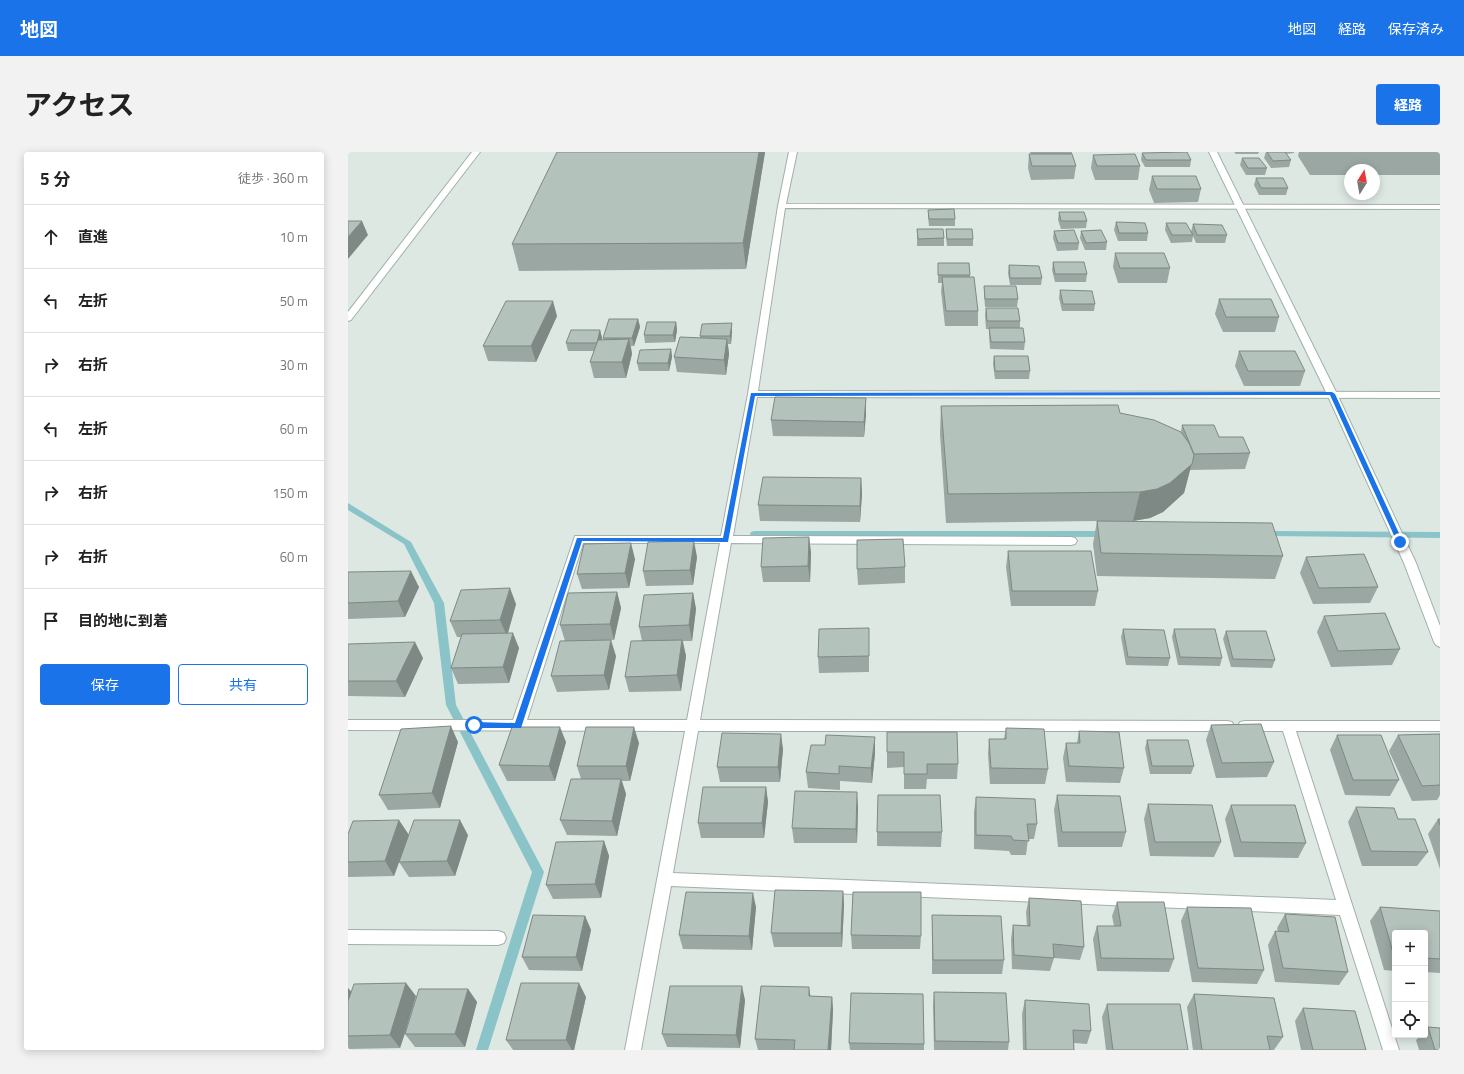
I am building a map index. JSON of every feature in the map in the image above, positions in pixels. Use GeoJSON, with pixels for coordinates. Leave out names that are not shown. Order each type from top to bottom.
{"type":"FeatureCollection","features":[{"type":"Feature","properties":{"kind":"street"},"geometry":{"type":"LineString","coordinates":[[348,318],[476,152]]}},
{"type":"Feature","properties":{"kind":"street"},"geometry":{"type":"LineString","coordinates":[[633,1050],[753,394],[782,206],[793,152]]}},
{"type":"Feature","properties":{"kind":"street"},"geometry":{"type":"LineString","coordinates":[[1213,152],[1332,394],[1392,523],[1440,642]]}},
{"type":"Feature","properties":{"kind":"street"},"geometry":{"type":"LineString","coordinates":[[782,206],[1440,208]]}},
{"type":"Feature","properties":{"kind":"street"},"geometry":{"type":"LineString","coordinates":[[753,394],[1440,395]]}},
{"type":"Feature","properties":{"kind":"street"},"geometry":{"type":"LineString","coordinates":[[518,726],[579,539],[1071,541]]}},
{"type":"Feature","properties":{"kind":"street"},"geometry":{"type":"LineString","coordinates":[[348,725],[1440,726]]}},
{"type":"Feature","properties":{"kind":"street"},"geometry":{"type":"LineString","coordinates":[[1288,726],[1391,1050]]}},
{"type":"Feature","properties":{"kind":"street"},"geometry":{"type":"LineString","coordinates":[[664,879],[1346,908]]}},
{"type":"Feature","properties":{"kind":"street"},"geometry":{"type":"LineString","coordinates":[[348,937],[498,938]]}},
{"type":"Feature","properties":{"kind":"building"},"geometry":{"type":"Polygon","coordinates":[[[557,152],[759,152],[743,243],[512,244],[557,152]]]}},
{"type":"Feature","properties":{"kind":"building"},"geometry":{"type":"Polygon","coordinates":[[[1187,152],[1191,160],[1146,160],[1142,153],[1187,152]]]}},
{"type":"Feature","properties":{"kind":"building"},"geometry":{"type":"Polygon","coordinates":[[[1267,152],[1285,152],[1291,160],[1273,161],[1267,152]]]}},
{"type":"Feature","properties":{"kind":"building"},"geometry":{"type":"Polygon","coordinates":[[[1029,154],[1072,154],[1076,166],[1032,166],[1029,154]]]}},
{"type":"Feature","properties":{"kind":"building"},"geometry":{"type":"Polygon","coordinates":[[[1135,154],[1140,166],[1097,166],[1093,155],[1135,154]]]}},
{"type":"Feature","properties":{"kind":"building"},"geometry":{"type":"Polygon","coordinates":[[[1242,158],[1259,158],[1267,168],[1248,168],[1242,158]]]}},
{"type":"Feature","properties":{"kind":"building"},"geometry":{"type":"Polygon","coordinates":[[[1152,176],[1196,176],[1201,189],[1157,189],[1152,176]]]}},
{"type":"Feature","properties":{"kind":"building"},"geometry":{"type":"Polygon","coordinates":[[[1256,178],[1283,178],[1288,188],[1261,188],[1256,178]]]}},
{"type":"Feature","properties":{"kind":"building"},"geometry":{"type":"Polygon","coordinates":[[[954,209],[955,219],[929,219],[928,210],[954,209]]]}},
{"type":"Feature","properties":{"kind":"building"},"geometry":{"type":"Polygon","coordinates":[[[1059,212],[1084,212],[1087,221],[1061,221],[1059,212]]]}},
{"type":"Feature","properties":{"kind":"building"},"geometry":{"type":"Polygon","coordinates":[[[348,221],[362,221],[348,237],[348,221]]]}},
{"type":"Feature","properties":{"kind":"building"},"geometry":{"type":"Polygon","coordinates":[[[1116,222],[1145,223],[1148,233],[1119,233],[1116,222]]]}},
{"type":"Feature","properties":{"kind":"building"},"geometry":{"type":"Polygon","coordinates":[[[1166,223],[1186,223],[1193,235],[1172,235],[1166,223]]]}},
{"type":"Feature","properties":{"kind":"building"},"geometry":{"type":"Polygon","coordinates":[[[1193,224],[1222,225],[1227,235],[1197,235],[1193,224]]]}},
{"type":"Feature","properties":{"kind":"building"},"geometry":{"type":"Polygon","coordinates":[[[917,229],[943,229],[944,238],[918,239],[917,229]]]}},
{"type":"Feature","properties":{"kind":"building"},"geometry":{"type":"Polygon","coordinates":[[[946,229],[972,229],[973,239],[947,239],[946,229]]]}},
{"type":"Feature","properties":{"kind":"building"},"geometry":{"type":"Polygon","coordinates":[[[1074,230],[1079,243],[1058,243],[1054,231],[1074,230]]]}},
{"type":"Feature","properties":{"kind":"building"},"geometry":{"type":"Polygon","coordinates":[[[1101,230],[1107,242],[1086,243],[1081,231],[1101,230]]]}},
{"type":"Feature","properties":{"kind":"building"},"geometry":{"type":"Polygon","coordinates":[[[1115,253],[1164,253],[1170,268],[1120,268],[1115,253]]]}},
{"type":"Feature","properties":{"kind":"building"},"geometry":{"type":"Polygon","coordinates":[[[1053,262],[1084,262],[1087,274],[1055,274],[1053,262]]]}},
{"type":"Feature","properties":{"kind":"building"},"geometry":{"type":"Polygon","coordinates":[[[938,263],[969,263],[970,275],[938,275],[938,263]]]}},
{"type":"Feature","properties":{"kind":"building"},"geometry":{"type":"Polygon","coordinates":[[[1009,265],[1039,266],[1042,278],[1010,278],[1009,265]]]}},
{"type":"Feature","properties":{"kind":"building"},"geometry":{"type":"Polygon","coordinates":[[[942,277],[974,277],[978,311],[946,311],[942,277]]]}},
{"type":"Feature","properties":{"kind":"building"},"geometry":{"type":"Polygon","coordinates":[[[984,286],[1016,286],[1018,299],[985,299],[984,286]]]}},
{"type":"Feature","properties":{"kind":"building"},"geometry":{"type":"Polygon","coordinates":[[[1060,290],[1092,291],[1095,304],[1063,304],[1060,290]]]}},
{"type":"Feature","properties":{"kind":"building"},"geometry":{"type":"Polygon","coordinates":[[[1219,299],[1271,299],[1279,317],[1226,317],[1219,299]]]}},
{"type":"Feature","properties":{"kind":"building"},"geometry":{"type":"Polygon","coordinates":[[[506,301],[553,301],[531,346],[483,346],[506,301]]]}},
{"type":"Feature","properties":{"kind":"building"},"geometry":{"type":"Polygon","coordinates":[[[986,308],[1018,308],[1020,321],[987,321],[986,308]]]}},
{"type":"Feature","properties":{"kind":"building"},"geometry":{"type":"Polygon","coordinates":[[[609,319],[638,319],[632,338],[603,338],[609,319]]]}},
{"type":"Feature","properties":{"kind":"building"},"geometry":{"type":"Polygon","coordinates":[[[647,322],[676,322],[673,335],[644,335],[647,322]]]}},
{"type":"Feature","properties":{"kind":"building"},"geometry":{"type":"Polygon","coordinates":[[[732,323],[730,336],[700,336],[702,324],[732,323]]]}},
{"type":"Feature","properties":{"kind":"building"},"geometry":{"type":"Polygon","coordinates":[[[989,328],[1023,328],[1025,342],[991,342],[989,328]]]}},
{"type":"Feature","properties":{"kind":"building"},"geometry":{"type":"Polygon","coordinates":[[[571,330],[600,330],[597,343],[566,343],[571,330]]]}},
{"type":"Feature","properties":{"kind":"building"},"geometry":{"type":"Polygon","coordinates":[[[680,337],[727,339],[724,360],[674,357],[680,337]]]}},
{"type":"Feature","properties":{"kind":"building"},"geometry":{"type":"Polygon","coordinates":[[[629,339],[622,362],[590,362],[598,340],[629,339]]]}},
{"type":"Feature","properties":{"kind":"building"},"geometry":{"type":"Polygon","coordinates":[[[671,349],[668,363],[637,363],[640,350],[671,349]]]}},
{"type":"Feature","properties":{"kind":"building"},"geometry":{"type":"Polygon","coordinates":[[[1239,351],[1295,351],[1305,371],[1248,371],[1239,351]]]}},
{"type":"Feature","properties":{"kind":"building"},"geometry":{"type":"Polygon","coordinates":[[[994,356],[1028,356],[1030,371],[995,371],[994,356]]]}},
{"type":"Feature","properties":{"kind":"building"},"geometry":{"type":"Polygon","coordinates":[[[775,397],[866,398],[864,422],[771,420],[775,397]]]}},
{"type":"Feature","properties":{"kind":"building"},"geometry":{"type":"Polygon","coordinates":[[[1118,405],[1120,413],[1154,420],[1181,432],[1189,443],[1194,455],[1192,464],[1170,483],[1157,489],[1140,492],[948,494],[941,406],[1118,405]]]}},
{"type":"Feature","properties":{"kind":"building"},"geometry":{"type":"Polygon","coordinates":[[[1182,425],[1214,425],[1219,437],[1243,437],[1250,453],[1194,454],[1182,425]]]}},
{"type":"Feature","properties":{"kind":"building"},"geometry":{"type":"Polygon","coordinates":[[[763,477],[861,478],[860,506],[758,505],[763,477]]]}},
{"type":"Feature","properties":{"kind":"building"},"geometry":{"type":"Polygon","coordinates":[[[1097,521],[1272,523],[1283,556],[1101,553],[1097,521]]]}},
{"type":"Feature","properties":{"kind":"building"},"geometry":{"type":"Polygon","coordinates":[[[809,537],[808,566],[761,567],[763,538],[809,537]]]}},
{"type":"Feature","properties":{"kind":"building"},"geometry":{"type":"Polygon","coordinates":[[[903,539],[905,567],[857,569],[857,540],[903,539]]]}},
{"type":"Feature","properties":{"kind":"building"},"geometry":{"type":"Polygon","coordinates":[[[694,541],[690,570],[643,571],[648,542],[694,541]]]}},
{"type":"Feature","properties":{"kind":"building"},"geometry":{"type":"Polygon","coordinates":[[[631,543],[625,573],[577,574],[584,544],[631,543]]]}},
{"type":"Feature","properties":{"kind":"building"},"geometry":{"type":"Polygon","coordinates":[[[1008,551],[1091,551],[1098,591],[1012,591],[1008,551]]]}},
{"type":"Feature","properties":{"kind":"building"},"geometry":{"type":"Polygon","coordinates":[[[1364,554],[1378,587],[1319,588],[1306,557],[1364,554]]]}},
{"type":"Feature","properties":{"kind":"building"},"geometry":{"type":"Polygon","coordinates":[[[411,571],[398,601],[348,603],[348,572],[411,571]]]}},
{"type":"Feature","properties":{"kind":"building"},"geometry":{"type":"Polygon","coordinates":[[[510,588],[500,620],[450,621],[461,590],[510,588]]]}},
{"type":"Feature","properties":{"kind":"building"},"geometry":{"type":"Polygon","coordinates":[[[617,592],[610,624],[560,625],[568,593],[617,592]]]}},
{"type":"Feature","properties":{"kind":"building"},"geometry":{"type":"Polygon","coordinates":[[[693,593],[689,625],[639,627],[644,595],[693,593]]]}},
{"type":"Feature","properties":{"kind":"building"},"geometry":{"type":"Polygon","coordinates":[[[1385,613],[1400,649],[1338,651],[1324,616],[1385,613]]]}},
{"type":"Feature","properties":{"kind":"building"},"geometry":{"type":"Polygon","coordinates":[[[869,628],[869,656],[818,657],[819,629],[869,628]]]}},
{"type":"Feature","properties":{"kind":"building"},"geometry":{"type":"Polygon","coordinates":[[[1123,629],[1164,630],[1170,658],[1128,657],[1123,629]]]}},
{"type":"Feature","properties":{"kind":"building"},"geometry":{"type":"Polygon","coordinates":[[[1174,629],[1215,629],[1222,658],[1180,657],[1174,629]]]}},
{"type":"Feature","properties":{"kind":"building"},"geometry":{"type":"Polygon","coordinates":[[[1226,631],[1266,631],[1275,660],[1233,659],[1226,631]]]}},
{"type":"Feature","properties":{"kind":"building"},"geometry":{"type":"Polygon","coordinates":[[[513,633],[503,667],[451,668],[462,634],[513,633]]]}},
{"type":"Feature","properties":{"kind":"building"},"geometry":{"type":"Polygon","coordinates":[[[611,640],[604,675],[551,676],[560,641],[611,640]]]}},
{"type":"Feature","properties":{"kind":"building"},"geometry":{"type":"Polygon","coordinates":[[[682,640],[677,675],[625,677],[631,641],[682,640]]]}},
{"type":"Feature","properties":{"kind":"building"},"geometry":{"type":"Polygon","coordinates":[[[415,642],[396,681],[348,681],[348,644],[415,642]]]}},
{"type":"Feature","properties":{"kind":"building"},"geometry":{"type":"Polygon","coordinates":[[[1261,724],[1274,762],[1222,763],[1211,725],[1261,724]]]}},
{"type":"Feature","properties":{"kind":"building"},"geometry":{"type":"Polygon","coordinates":[[[451,726],[432,793],[379,795],[401,729],[451,726]]]}},
{"type":"Feature","properties":{"kind":"building"},"geometry":{"type":"Polygon","coordinates":[[[512,727],[560,727],[549,766],[499,765],[512,727]]]}},
{"type":"Feature","properties":{"kind":"building"},"geometry":{"type":"Polygon","coordinates":[[[586,727],[634,727],[626,766],[577,766],[586,727]]]}},
{"type":"Feature","properties":{"kind":"building"},"geometry":{"type":"Polygon","coordinates":[[[1006,728],[1044,729],[1048,769],[991,768],[989,739],[1006,739],[1006,728]]]}},
{"type":"Feature","properties":{"kind":"building"},"geometry":{"type":"Polygon","coordinates":[[[1079,731],[1119,732],[1124,768],[1069,766],[1066,743],[1080,743],[1079,731]]]}},
{"type":"Feature","properties":{"kind":"building"},"geometry":{"type":"Polygon","coordinates":[[[887,732],[957,732],[958,764],[927,764],[927,774],[904,774],[904,752],[887,752],[887,732]]]}},
{"type":"Feature","properties":{"kind":"building"},"geometry":{"type":"Polygon","coordinates":[[[722,733],[781,734],[778,767],[717,767],[722,733]]]}},
{"type":"Feature","properties":{"kind":"building"},"geometry":{"type":"Polygon","coordinates":[[[1440,734],[1440,785],[1422,786],[1398,735],[1440,734]]]}},
{"type":"Feature","properties":{"kind":"building"},"geometry":{"type":"Polygon","coordinates":[[[826,735],[875,737],[871,768],[839,766],[839,774],[806,772],[811,745],[825,745],[826,735]]]}},
{"type":"Feature","properties":{"kind":"building"},"geometry":{"type":"Polygon","coordinates":[[[1337,735],[1381,735],[1399,780],[1353,780],[1337,735]]]}},
{"type":"Feature","properties":{"kind":"building"},"geometry":{"type":"Polygon","coordinates":[[[1147,740],[1188,740],[1194,766],[1152,766],[1147,740]]]}},
{"type":"Feature","properties":{"kind":"building"},"geometry":{"type":"Polygon","coordinates":[[[571,779],[621,779],[612,821],[560,820],[571,779]]]}},
{"type":"Feature","properties":{"kind":"building"},"geometry":{"type":"Polygon","coordinates":[[[703,787],[766,787],[762,823],[698,823],[703,787]]]}},
{"type":"Feature","properties":{"kind":"building"},"geometry":{"type":"Polygon","coordinates":[[[795,791],[857,792],[856,829],[792,828],[795,791]]]}},
{"type":"Feature","properties":{"kind":"building"},"geometry":{"type":"Polygon","coordinates":[[[878,795],[940,795],[942,832],[877,832],[878,795]]]}},
{"type":"Feature","properties":{"kind":"building"},"geometry":{"type":"Polygon","coordinates":[[[1057,795],[1120,796],[1126,832],[1062,832],[1057,795]]]}},
{"type":"Feature","properties":{"kind":"building"},"geometry":{"type":"Polygon","coordinates":[[[976,797],[1035,799],[1037,824],[1027,824],[1029,841],[1013,840],[1011,836],[976,835],[976,797]]]}},
{"type":"Feature","properties":{"kind":"building"},"geometry":{"type":"Polygon","coordinates":[[[1148,804],[1212,805],[1221,842],[1155,842],[1148,804]]]}},
{"type":"Feature","properties":{"kind":"building"},"geometry":{"type":"Polygon","coordinates":[[[1231,805],[1295,805],[1306,843],[1241,842],[1231,805]]]}},
{"type":"Feature","properties":{"kind":"building"},"geometry":{"type":"Polygon","coordinates":[[[1356,807],[1394,808],[1398,819],[1415,819],[1428,852],[1371,851],[1356,807]]]}},
{"type":"Feature","properties":{"kind":"building"},"geometry":{"type":"Polygon","coordinates":[[[399,820],[385,861],[348,862],[348,834],[353,821],[399,820]]]}},
{"type":"Feature","properties":{"kind":"building"},"geometry":{"type":"Polygon","coordinates":[[[414,820],[460,820],[447,861],[399,862],[414,820]]]}},
{"type":"Feature","properties":{"kind":"building"},"geometry":{"type":"Polygon","coordinates":[[[604,841],[595,884],[546,885],[556,842],[604,841]]]}},
{"type":"Feature","properties":{"kind":"building"},"geometry":{"type":"Polygon","coordinates":[[[775,890],[843,891],[841,933],[771,933],[775,890]]]}},
{"type":"Feature","properties":{"kind":"building"},"geometry":{"type":"Polygon","coordinates":[[[686,892],[753,893],[749,936],[679,935],[686,892]]]}},
{"type":"Feature","properties":{"kind":"building"},"geometry":{"type":"Polygon","coordinates":[[[853,892],[921,892],[921,936],[851,935],[853,892]]]}},
{"type":"Feature","properties":{"kind":"building"},"geometry":{"type":"Polygon","coordinates":[[[1029,898],[1081,901],[1084,947],[1053,944],[1054,958],[1014,955],[1013,925],[1030,926],[1029,898]]]}},
{"type":"Feature","properties":{"kind":"building"},"geometry":{"type":"Polygon","coordinates":[[[1117,902],[1164,902],[1174,959],[1101,958],[1097,926],[1121,926],[1117,902]]]}},
{"type":"Feature","properties":{"kind":"building"},"geometry":{"type":"Polygon","coordinates":[[[1187,907],[1251,908],[1264,970],[1198,968],[1187,907]]]}},
{"type":"Feature","properties":{"kind":"building"},"geometry":{"type":"Polygon","coordinates":[[[1380,907],[1440,911],[1440,959],[1428,958],[1428,930],[1392,930],[1392,949],[1380,907]]]}},
{"type":"Feature","properties":{"kind":"building"},"geometry":{"type":"Polygon","coordinates":[[[1285,914],[1335,917],[1348,972],[1283,968],[1275,931],[1289,932],[1285,914]]]}},
{"type":"Feature","properties":{"kind":"building"},"geometry":{"type":"Polygon","coordinates":[[[533,915],[585,916],[576,957],[522,957],[533,915]]]}},
{"type":"Feature","properties":{"kind":"building"},"geometry":{"type":"Polygon","coordinates":[[[932,915],[1001,916],[1004,960],[933,960],[932,915]]]}},
{"type":"Feature","properties":{"kind":"building"},"geometry":{"type":"Polygon","coordinates":[[[406,983],[390,1035],[348,1036],[348,1001],[354,984],[406,983]]]}},
{"type":"Feature","properties":{"kind":"building"},"geometry":{"type":"Polygon","coordinates":[[[521,983],[579,983],[566,1040],[506,1040],[521,983]]]}},
{"type":"Feature","properties":{"kind":"building"},"geometry":{"type":"Polygon","coordinates":[[[670,986],[742,986],[736,1035],[662,1034],[670,986]]]}},
{"type":"Feature","properties":{"kind":"building"},"geometry":{"type":"Polygon","coordinates":[[[761,986],[809,987],[809,996],[832,997],[828,1050],[794,1050],[795,1040],[755,1039],[761,986]]]}},
{"type":"Feature","properties":{"kind":"building"},"geometry":{"type":"Polygon","coordinates":[[[419,989],[468,989],[455,1034],[405,1034],[419,989]]]}},
{"type":"Feature","properties":{"kind":"building"},"geometry":{"type":"Polygon","coordinates":[[[934,992],[1006,993],[1009,1042],[935,1041],[934,992]]]}},
{"type":"Feature","properties":{"kind":"building"},"geometry":{"type":"Polygon","coordinates":[[[851,993],[923,994],[924,1044],[849,1043],[851,993]]]}},
{"type":"Feature","properties":{"kind":"building"},"geometry":{"type":"Polygon","coordinates":[[[1194,994],[1274,998],[1283,1037],[1267,1036],[1270,1050],[1202,1050],[1194,994]]]}},
{"type":"Feature","properties":{"kind":"building"},"geometry":{"type":"Polygon","coordinates":[[[1025,1000],[1089,1004],[1091,1031],[1073,1030],[1074,1050],[1026,1050],[1025,1000]]]}},
{"type":"Feature","properties":{"kind":"building"},"geometry":{"type":"Polygon","coordinates":[[[1107,1004],[1180,1004],[1188,1050],[1113,1050],[1107,1004]]]}},
{"type":"Feature","properties":{"kind":"building"},"geometry":{"type":"Polygon","coordinates":[[[1303,1008],[1355,1011],[1366,1050],[1313,1050],[1303,1008]]]}},
{"type":"Feature","properties":{"kind":"building"},"geometry":{"type":"Polygon","coordinates":[[[1428,1027],[1440,1028],[1440,1050],[1435,1050],[1428,1027]]]}},
{"type":"Feature","properties":{"kind":"waterway"},"geometry":{"type":"LineString","coordinates":[[348,506],[407,542],[439,603],[451,705],[538,872],[482,1050]]}},
{"type":"Feature","properties":{"kind":"waterway"},"geometry":{"type":"LineString","coordinates":[[754,534],[1106,534]]}},
{"type":"Feature","properties":{"kind":"waterway"},"geometry":{"type":"LineString","coordinates":[[1265,534],[1440,535]]}},
{"type":"Feature","properties":{"kind":"route"},"geometry":{"type":"LineString","coordinates":[[474,725],[518,726],[579,539],[726,540],[753,394],[1332,394],[1400,542]]}}]}
